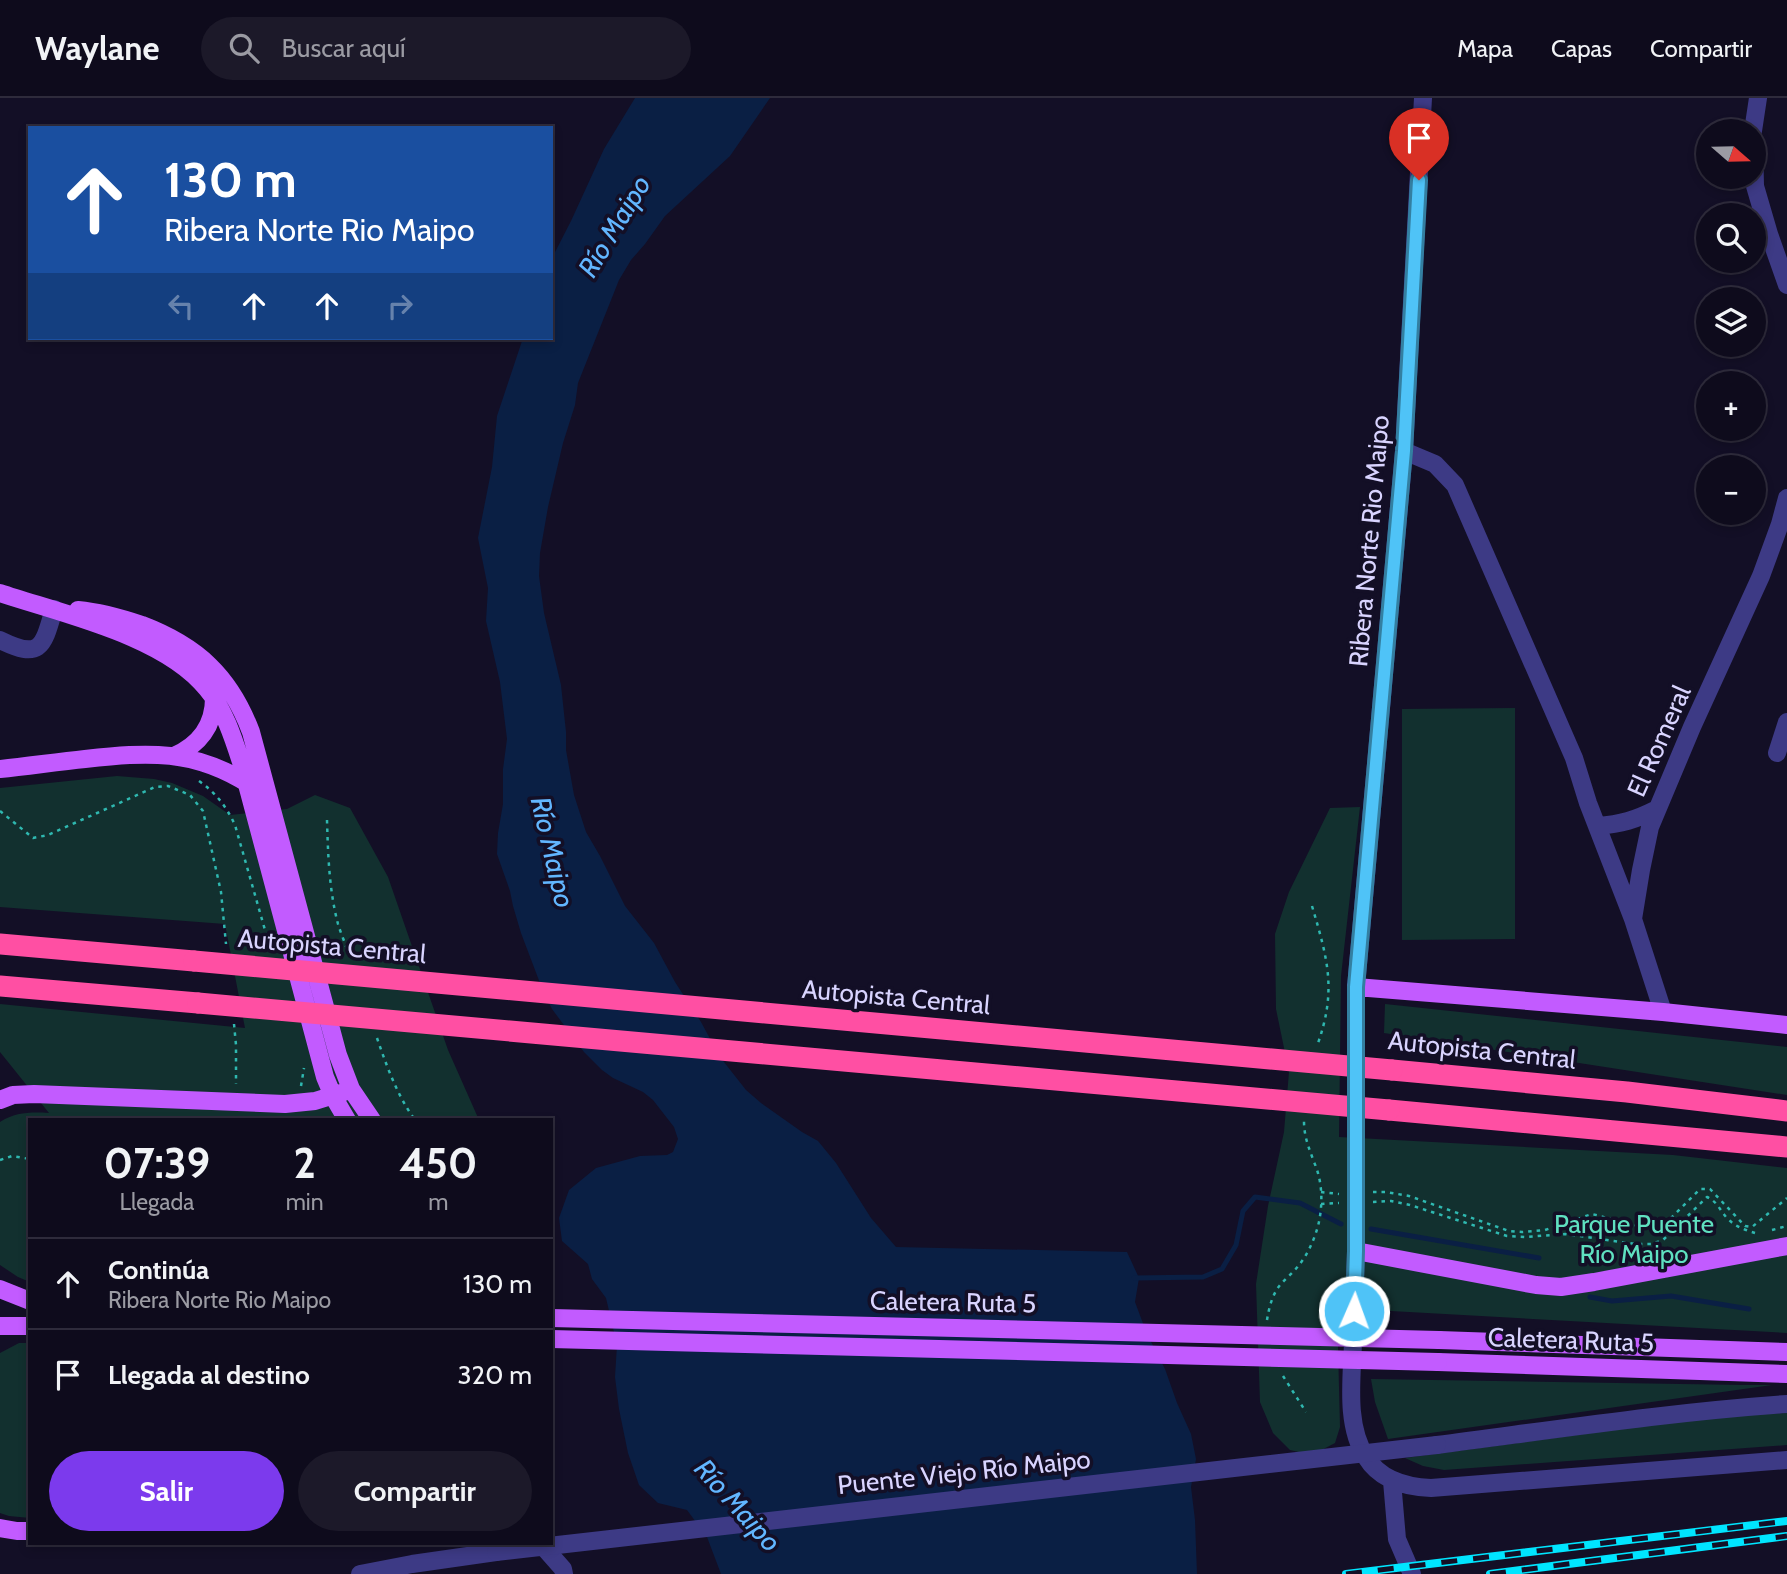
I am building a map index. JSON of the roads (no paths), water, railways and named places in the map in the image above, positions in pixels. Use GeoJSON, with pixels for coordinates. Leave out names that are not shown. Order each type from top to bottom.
{"type":"FeatureCollection","features":[{"type":"Feature","properties":{"kind":"highway","name":"Autopista Central"},"geometry":{"type":"LineString","coordinates":[[0,944],[1392,1070],[1787,1111]]}},
{"type":"Feature","properties":{"kind":"highway"},"geometry":{"type":"LineString","coordinates":[[0,986],[1787,1147]]}},
{"type":"Feature","properties":{"kind":"main road"},"geometry":{"type":"LineString","coordinates":[[0,593],[54,609],[144,643],[190,671],[214,698],[234,741],[246,782],[319,1057],[333,1096],[346,1118]]}},
{"type":"Feature","properties":{"kind":"main road"},"geometry":{"type":"LineString","coordinates":[[54,609],[87,610],[129,621],[180,643],[204,660],[226,682],[244,713],[251,732],[338,1055],[351,1089],[371,1118]]}},
{"type":"Feature","properties":{"kind":"main road"},"geometry":{"type":"LineString","coordinates":[[174,756],[191,747],[205,733],[212,716],[214,698]]}},
{"type":"Feature","properties":{"kind":"main road"},"geometry":{"type":"LineString","coordinates":[[0,769],[127,754],[158,754],[209,765],[246,782],[268,797]]}},
{"type":"Feature","properties":{"kind":"main road"},"geometry":{"type":"LineString","coordinates":[[1356,1251],[1356,987],[1787,1025]]}},
{"type":"Feature","properties":{"kind":"main road"},"geometry":{"type":"LineString","coordinates":[[0,1100],[34,1094],[285,1104],[315,1101],[351,1089]]}},
{"type":"Feature","properties":{"kind":"main road","name":"Caletera Ruta 5"},"geometry":{"type":"LineString","coordinates":[[1356,1251],[1536,1285],[1561,1287],[1787,1246]]}},
{"type":"Feature","properties":{"kind":"main road"},"geometry":{"type":"LineString","coordinates":[[0,1289],[28,1302]]}},
{"type":"Feature","properties":{"kind":"main road"},"geometry":{"type":"LineString","coordinates":[[0,1305],[28,1303]]}},
{"type":"Feature","properties":{"kind":"main road","name":"Caletera Ruta 5"},"geometry":{"type":"LineString","coordinates":[[553,1318],[1439,1340],[1787,1352]]}},
{"type":"Feature","properties":{"kind":"main road","name":"Caletera Ruta 5"},"geometry":{"type":"LineString","coordinates":[[553,1339],[1438,1362],[1787,1374]]}},
{"type":"Feature","properties":{"kind":"main road"},"geometry":{"type":"LineString","coordinates":[[0,1528],[28,1531]]}},
{"type":"Feature","properties":{"kind":"street","name":"Ribera Norte Rio Maipo"},"geometry":{"type":"LineString","coordinates":[[1356,987],[1404,451],[1423,98]]}},
{"type":"Feature","properties":{"kind":"street"},"geometry":{"type":"LineString","coordinates":[[1755,119],[1758,98]]}},
{"type":"Feature","properties":{"kind":"street"},"geometry":{"type":"LineString","coordinates":[[1756,189],[1787,285]]}},
{"type":"Feature","properties":{"kind":"street"},"geometry":{"type":"LineString","coordinates":[[1404,451],[1435,464],[1455,485],[1574,758],[1633,919]]}},
{"type":"Feature","properties":{"kind":"street","name":"El Romeral"},"geometry":{"type":"LineString","coordinates":[[1663,1012],[1633,919],[1650,827],[1761,576],[1787,498]]}},
{"type":"Feature","properties":{"kind":"street"},"geometry":{"type":"LineString","coordinates":[[0,640],[23,650],[35,648],[45,640],[54,609]]}},
{"type":"Feature","properties":{"kind":"street"},"geometry":{"type":"LineString","coordinates":[[1777,753],[1787,722]]}},
{"type":"Feature","properties":{"kind":"street"},"geometry":{"type":"LineString","coordinates":[[1597,826],[1618,825],[1657,809]]}},
{"type":"Feature","properties":{"kind":"street"},"geometry":{"type":"LineString","coordinates":[[1356,1251],[1352,1393],[1354,1419],[1366,1458],[1374,1468],[1392,1481],[1415,1487],[1451,1487],[1787,1460]]}},
{"type":"Feature","properties":{"kind":"street","name":"Puente Viejo Río Maipo"},"geometry":{"type":"LineString","coordinates":[[360,1574],[496,1552],[1787,1404]]}},
{"type":"Feature","properties":{"kind":"street"},"geometry":{"type":"LineString","coordinates":[[1392,1481],[1397,1539],[1412,1574]]}},
{"type":"Feature","properties":{"kind":"street"},"geometry":{"type":"LineString","coordinates":[[542,1545],[564,1574]]}},
{"type":"Feature","properties":{"kind":"water","name":"Río Maipo"},"geometry":{"type":"Polygon","coordinates":[[[635,98],[770,98],[730,156],[665,216],[631,260],[619,280],[578,383],[575,405],[548,507],[539,576],[544,613],[561,685],[566,750],[574,795],[586,832],[625,906],[654,943],[720,1057],[746,1090],[761,1103],[818,1141],[836,1163],[871,1218],[896,1247],[1127,1252],[1139,1278],[1135,1302],[1191,1434],[1196,1459],[1191,1487],[1197,1574],[721,1574],[707,1537],[687,1510],[658,1503],[639,1485],[628,1453],[619,1409],[615,1377],[617,1345],[606,1298],[592,1279],[588,1264],[562,1241],[559,1218],[569,1190],[596,1168],[640,1156],[667,1155],[673,1152],[678,1139],[674,1127],[653,1100],[643,1092],[613,1078],[584,1052],[552,1009],[521,933],[497,854],[507,739],[500,682],[486,621],[488,588],[478,538],[492,467],[497,416],[522,340],[553,340],[553,256],[604,149],[635,98]]]}},
{"type":"Feature","properties":{"kind":"waterway"},"geometry":{"type":"LineString","coordinates":[[1134,1278],[1203,1277],[1222,1269],[1236,1245],[1243,1211],[1255,1197],[1300,1203],[1341,1224]]}},
{"type":"Feature","properties":{"kind":"waterway"},"geometry":{"type":"LineString","coordinates":[[1371,1229],[1539,1258]]}},
{"type":"Feature","properties":{"kind":"waterway"},"geometry":{"type":"LineString","coordinates":[[1590,1297],[1612,1301],[1671,1296],[1749,1309]]}},
{"type":"Feature","properties":{"kind":"railway"},"geometry":{"type":"LineString","coordinates":[[1346,1574],[1787,1521]]}},
{"type":"Feature","properties":{"kind":"railway"},"geometry":{"type":"LineString","coordinates":[[1490,1574],[1787,1536]]}},
{"type":"Feature","properties":{"kind":"park label","name":"Parque Puente Río Maipo"},"geometry":{"type":"Point","coordinates":[1634,1239]}}]}
